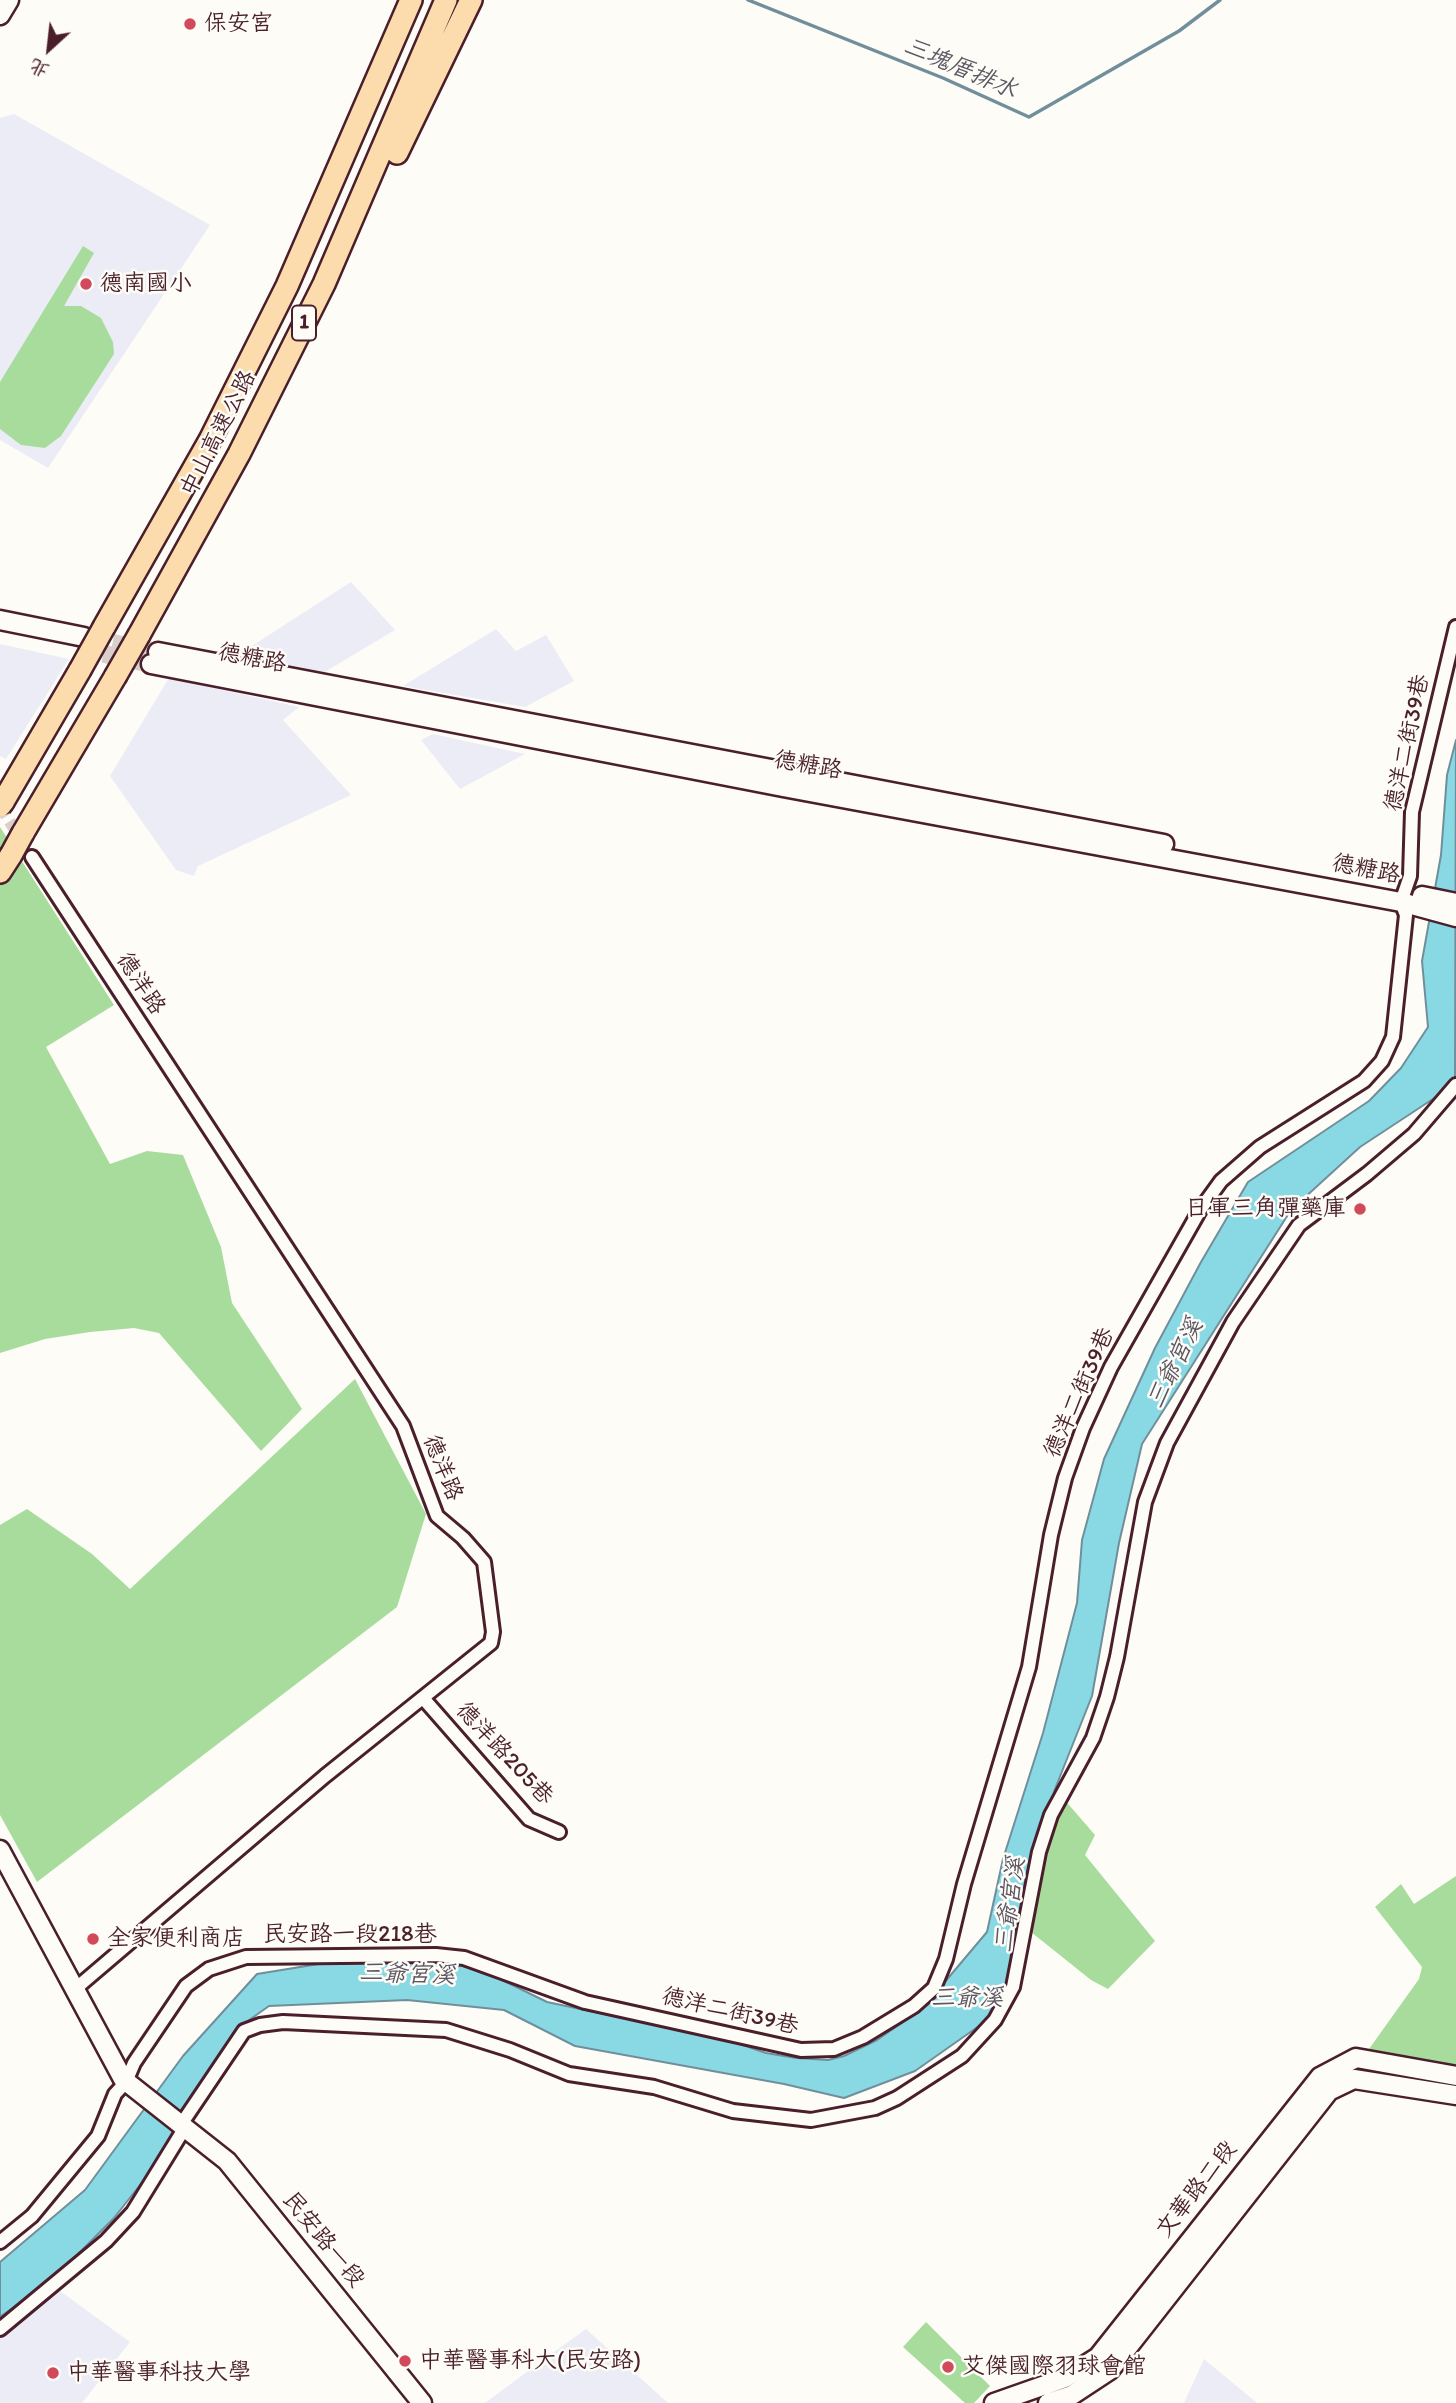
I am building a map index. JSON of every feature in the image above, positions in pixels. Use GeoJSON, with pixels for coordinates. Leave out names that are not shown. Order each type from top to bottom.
{"type":"FeatureCollection","features":[{"type":"Feature","properties":{"kind":"highway"},"geometry":{"type":"LineString","coordinates":[[287,286],[288,260],[399,0]]}},
{"type":"Feature","properties":{"kind":"highway","name":"中山高速公路"},"geometry":{"type":"LineString","coordinates":[[1,804],[210,440],[287,286],[411,0]]}},
{"type":"Feature","properties":{"kind":"highway","name":"中山高速公路"},"geometry":{"type":"LineString","coordinates":[[5,863],[139,635],[239,454],[324,284],[446,0]]}},
{"type":"Feature","properties":{"kind":"highway"},"geometry":{"type":"LineString","coordinates":[[324,284],[344,269],[471,0]]}},
{"type":"Feature","properties":{"kind":"street"},"geometry":{"type":"LineString","coordinates":[[0,15],[9,0]]}},
{"type":"Feature","properties":{"kind":"street"},"geometry":{"type":"LineString","coordinates":[[0,620],[81,643],[0,632]]}},
{"type":"Feature","properties":{"kind":"street","name":"德洋二街39巷"},"geometry":{"type":"LineString","coordinates":[[585,2002],[714,2029],[778,2047],[812,2050],[834,2049],[863,2038],[914,2006],[934,1988],[946,1959],[970,1861],[1020,1701],[1038,1629],[1051,1535],[1070,1461],[1083,1428],[1128,1336],[1200,1210],[1221,1181],[1260,1147],[1364,1081],[1382,1061],[1393,1037],[1399,1003],[1410,876],[1412,811],[1456,627]]}},
{"type":"Feature","properties":{"kind":"street","name":"德糖路"},"geometry":{"type":"LineString","coordinates":[[155,658],[783,787],[1407,898],[1456,903]]}},
{"type":"Feature","properties":{"kind":"street","name":"德洋路"},"geometry":{"type":"LineString","coordinates":[[32,857],[403,1426],[437,1516],[463,1538],[484,1562],[492,1612],[491,1643],[325,1776],[74,1990]]}},
{"type":"Feature","properties":{"kind":"street","name":"德糖路"},"geometry":{"type":"LineString","coordinates":[[1407,898],[1456,917]]}},
{"type":"Feature","properties":{"kind":"street"},"geometry":{"type":"LineString","coordinates":[[0,2329],[106,2241],[133,2212],[179,2125],[244,2032],[260,2025],[284,2022],[446,2029],[510,2050],[569,2074],[654,2087],[733,2110],[811,2120],[875,2108],[897,2098],[962,2056],[995,2020],[1013,1987],[1039,1852],[1052,1813],[1092,1741],[1107,1697],[1117,1657],[1145,1502],[1167,1443],[1233,1322],[1290,1236],[1309,1216],[1367,1174],[1414,1134],[1456,1085]]}},
{"type":"Feature","properties":{"kind":"street","name":"德洋路205巷"},"geometry":{"type":"LineString","coordinates":[[423,1698],[529,1819],[559,1832]]}},
{"type":"Feature","properties":{"kind":"street"},"geometry":{"type":"LineString","coordinates":[[0,1850],[127,2084]]}},
{"type":"Feature","properties":{"kind":"street","name":"民安路一段218巷"},"geometry":{"type":"LineString","coordinates":[[0,2242],[32,2216],[99,2136],[115,2094],[127,2084],[134,2063],[186,1986],[209,1969],[260,1954],[436,1955],[464,1958],[585,2002]]}},
{"type":"Feature","properties":{"kind":"street","name":"文華路二段"},"geometry":{"type":"LineString","coordinates":[[994,2403],[1065,2378],[1098,2357],[1320,2077],[1356,2058],[1456,2076]]}},
{"type":"Feature","properties":{"kind":"street","name":"文華路二段"},"geometry":{"type":"LineString","coordinates":[[1048,2403],[1072,2395],[1110,2370],[1329,2091],[1354,2079],[1456,2095]]}},
{"type":"Feature","properties":{"kind":"street","name":"民安路一段"},"geometry":{"type":"LineString","coordinates":[[127,2084],[227,2161],[422,2403]]}},
{"type":"Feature","properties":{"kind":"shaded area","name":"德南國小"},"geometry":{"type":"Polygon","coordinates":[[[14,114],[210,225],[48,468],[0,440],[0,118],[14,114]]]}},
{"type":"Feature","properties":{"kind":"shaded area"},"geometry":{"type":"Polygon","coordinates":[[[351,582],[395,630],[323,673],[238,655],[351,582]]]}},
{"type":"Feature","properties":{"kind":"shaded area"},"geometry":{"type":"Polygon","coordinates":[[[496,629],[516,651],[546,635],[574,681],[525,707],[403,686],[496,629]]]}},
{"type":"Feature","properties":{"kind":"shaded area"},"geometry":{"type":"Polygon","coordinates":[[[0,644],[69,659],[6,759],[0,756],[0,644]]]}},
{"type":"Feature","properties":{"kind":"shaded area"},"geometry":{"type":"Polygon","coordinates":[[[169,678],[299,707],[283,720],[351,795],[198,866],[194,876],[176,870],[110,776],[169,678]]]}},
{"type":"Feature","properties":{"kind":"shaded area"},"geometry":{"type":"Polygon","coordinates":[[[433,734],[525,754],[460,789],[421,740],[433,734]]]}},
{"type":"Feature","properties":{"kind":"shaded area","name":"中華醫事科技大學"},"geometry":{"type":"Polygon","coordinates":[[[56,2288],[130,2342],[82,2403],[0,2403],[0,2333],[56,2288]]]}},
{"type":"Feature","properties":{"kind":"shaded area"},"geometry":{"type":"Polygon","coordinates":[[[586,2329],[668,2403],[485,2403],[547,2357],[586,2329]]]}},
{"type":"Feature","properties":{"kind":"shaded area"},"geometry":{"type":"Polygon","coordinates":[[[1204,2359],[1257,2403],[1184,2403],[1204,2359]]]}},
{"type":"Feature","properties":{"kind":"green space"},"geometry":{"type":"Polygon","coordinates":[[[83,246],[94,253],[64,306],[81,306],[101,318],[113,342],[114,354],[61,436],[45,448],[21,445],[0,429],[0,382],[83,246]]]}},
{"type":"Feature","properties":{"kind":"green space"},"geometry":{"type":"Polygon","coordinates":[[[0,827],[114,1005],[46,1047],[110,1164],[147,1151],[183,1155],[221,1247],[232,1303],[302,1409],[261,1451],[159,1333],[134,1328],[90,1332],[45,1339],[0,1353],[0,827]]]}},
{"type":"Feature","properties":{"kind":"green space"},"geometry":{"type":"Polygon","coordinates":[[[355,1379],[426,1514],[397,1607],[37,1882],[0,1815],[0,1525],[27,1509],[92,1554],[130,1589],[355,1379]]]}},
{"type":"Feature","properties":{"kind":"green space"},"geometry":{"type":"Polygon","coordinates":[[[1063,1798],[1095,1835],[1085,1855],[1155,1941],[1108,1989],[1091,1980],[1026,1928],[1031,1891],[1063,1798]]]}},
{"type":"Feature","properties":{"kind":"green space"},"geometry":{"type":"Polygon","coordinates":[[[1456,1876],[1456,2067],[1364,2056],[1419,1979],[1422,1967],[1375,1907],[1401,1884],[1414,1904],[1456,1876]]]}},
{"type":"Feature","properties":{"kind":"green space","name":"艾傑國際羽球會館"},"geometry":{"type":"Polygon","coordinates":[[[926,2322],[990,2386],[974,2403],[965,2403],[903,2347],[926,2322]]]}},
{"type":"Feature","properties":{"kind":"water","name":"三爺溪"},"geometry":{"type":"Polygon","coordinates":[[[1456,740],[1455,1080],[1442,1093],[1360,1147],[1291,1210],[1142,1444],[1119,1543],[1092,1696],[1055,1789],[1011,1974],[989,2019],[915,2071],[844,2098],[784,2084],[575,2046],[504,2010],[407,2000],[269,2006],[238,2028],[155,2166],[114,2218],[52,2280],[0,2317],[0,2262],[85,2190],[183,2056],[257,1974],[343,1960],[454,1963],[498,1978],[547,2002],[728,2040],[766,2053],[828,2060],[844,2056],[877,2040],[922,2009],[987,1932],[1003,1859],[1043,1733],[1077,1603],[1082,1540],[1104,1459],[1155,1348],[1248,1182],[1369,1101],[1401,1068],[1428,1027],[1422,961],[1441,855],[1447,775],[1456,740]]]}},
{"type":"Feature","properties":{"kind":"waterway","name":"三塊厝排水"},"geometry":{"type":"LineString","coordinates":[[748,0],[943,78],[1029,117],[1179,31],[1220,0]]}},
{"type":"Feature","properties":{"kind":"tunnel"},"geometry":{"type":"LineString","coordinates":[[86,638],[158,652]]}},
{"type":"Feature","properties":{"kind":"tunnel"},"geometry":{"type":"LineString","coordinates":[[77,648],[151,664]]}},
{"type":"Feature","properties":{"kind":"tunnel"},"geometry":{"type":"LineString","coordinates":[[0,806],[32,857]]}},
{"type":"Feature","properties":{"kind":"place","name":"保安宮"},"geometry":{"type":"Point","coordinates":[190,24]}},
{"type":"Feature","properties":{"kind":"place","name":"德南國小"},"geometry":{"type":"Point","coordinates":[86,284]}},
{"type":"Feature","properties":{"kind":"place","name":"日軍三角彈藥庫"},"geometry":{"type":"Point","coordinates":[1360,1209]}},
{"type":"Feature","properties":{"kind":"place","name":"全家便利商店"},"geometry":{"type":"Point","coordinates":[93,1939]}},
{"type":"Feature","properties":{"kind":"place","name":"中華醫事科大(民安路)"},"geometry":{"type":"Point","coordinates":[405,2361]}},
{"type":"Feature","properties":{"kind":"place","name":"艾傑國際羽球會館"},"geometry":{"type":"Point","coordinates":[948,2367]}},
{"type":"Feature","properties":{"kind":"place","name":"中華醫事科技大學"},"geometry":{"type":"Point","coordinates":[53,2373]}},
{"type":"Feature","properties":{"kind":"water label","name":"三爺宮溪"},"geometry":{"type":"Point","coordinates":[1176,1364]}},
{"type":"Feature","properties":{"kind":"water label","name":"三爺宮溪"},"geometry":{"type":"Point","coordinates":[1011,1905]}},
{"type":"Feature","properties":{"kind":"water label","name":"三爺宮溪"},"geometry":{"type":"Point","coordinates":[407,1975]}}]}
